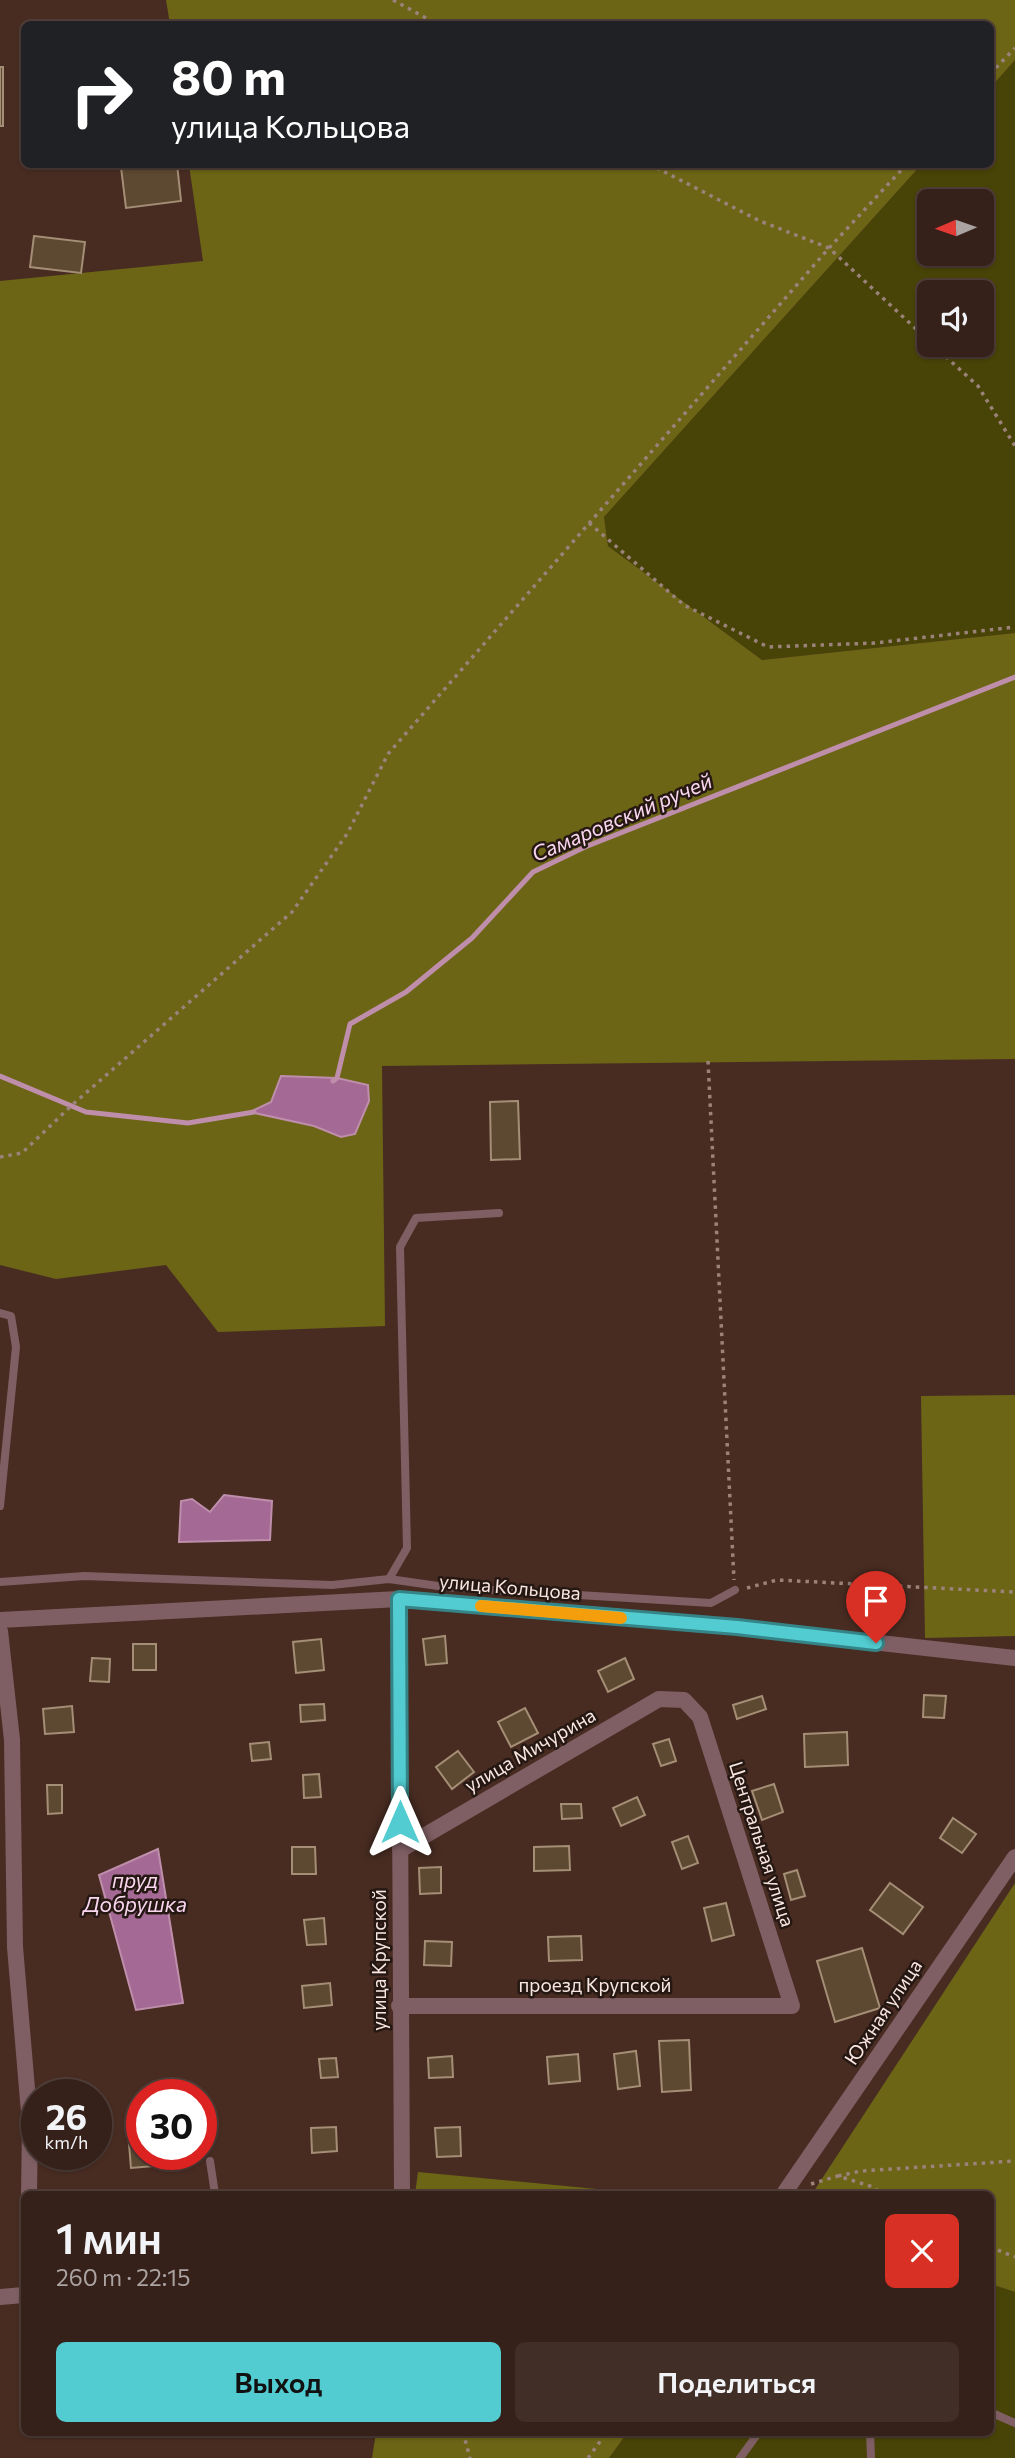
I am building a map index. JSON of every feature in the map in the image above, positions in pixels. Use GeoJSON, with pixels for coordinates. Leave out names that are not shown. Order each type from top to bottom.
{"type":"FeatureCollection","features":[{"type":"Feature","properties":{"kind":"street","name":"улица Кольцова"},"geometry":{"type":"LineString","coordinates":[[0,1620],[399,1599],[737,1627],[1015,1658]]}},
{"type":"Feature","properties":{"kind":"street","name":"улица Крупской"},"geometry":{"type":"LineString","coordinates":[[399,1599],[402,2191]]}},
{"type":"Feature","properties":{"kind":"street"},"geometry":{"type":"LineString","coordinates":[[0,1632],[12,1740],[8,1948],[30,2124],[29,2191]]}},
{"type":"Feature","properties":{"kind":"street","name":"улица Мичурина"},"geometry":{"type":"LineString","coordinates":[[400,1850],[659,1699],[684,1700]]}},
{"type":"Feature","properties":{"kind":"street","name":"Центральная улица"},"geometry":{"type":"LineString","coordinates":[[684,1700],[700,1717],[792,2006]]}},
{"type":"Feature","properties":{"kind":"street","name":"Южная улица"},"geometry":{"type":"LineString","coordinates":[[786,2191],[1015,1857]]}},
{"type":"Feature","properties":{"kind":"street","name":"проезд Крупской"},"geometry":{"type":"LineString","coordinates":[[399,2006],[792,2006]]}},
{"type":"Feature","properties":{"kind":"street"},"geometry":{"type":"LineString","coordinates":[[0,2297],[21,2295]]}},
{"type":"Feature","properties":{"kind":"lane"},"geometry":{"type":"LineString","coordinates":[[389,1579],[407,1548],[400,1247],[415,1218],[499,1213]]}},
{"type":"Feature","properties":{"kind":"lane"},"geometry":{"type":"LineString","coordinates":[[0,1313],[10,1316],[16,1347],[0,1506]]}},
{"type":"Feature","properties":{"kind":"lane"},"geometry":{"type":"LineString","coordinates":[[0,1582],[84,1576],[332,1585],[389,1579],[445,1587],[711,1603],[735,1590]]}},
{"type":"Feature","properties":{"kind":"lane"},"geometry":{"type":"LineString","coordinates":[[211,2170],[215,2191]]}},
{"type":"Feature","properties":{"kind":"lane"},"geometry":{"type":"LineString","coordinates":[[994,2414],[1015,2423]]}},
{"type":"Feature","properties":{"kind":"lane"},"geometry":{"type":"LineString","coordinates":[[740,2458],[756,2436]]}},
{"type":"Feature","properties":{"kind":"lane"},"geometry":{"type":"LineString","coordinates":[[870,2436],[871,2458]]}},
{"type":"Feature","properties":{"kind":"lane"},"geometry":{"type":"LineString","coordinates":[[751,2443],[752,2458]]}},
{"type":"Feature","properties":{"kind":"path"},"geometry":{"type":"LineString","coordinates":[[393,0],[432,21]]}},
{"type":"Feature","properties":{"kind":"path"},"geometry":{"type":"LineString","coordinates":[[994,70],[1015,48]]}},
{"type":"Feature","properties":{"kind":"path"},"geometry":{"type":"LineString","coordinates":[[657,168],[760,221],[829,248],[917,330]]}},
{"type":"Feature","properties":{"kind":"path"},"geometry":{"type":"LineString","coordinates":[[0,1157],[22,1153],[71,1105],[292,912],[347,834],[388,754],[829,248],[903,168]]}},
{"type":"Feature","properties":{"kind":"path"},"geometry":{"type":"LineString","coordinates":[[946,357],[978,386],[1015,446]]}},
{"type":"Feature","properties":{"kind":"path"},"geometry":{"type":"LineString","coordinates":[[589,523],[684,605],[768,647],[875,643],[1015,628]]}},
{"type":"Feature","properties":{"kind":"path"},"geometry":{"type":"LineString","coordinates":[[708,1061],[735,1590],[777,1580],[1015,1592]]}},
{"type":"Feature","properties":{"kind":"path"},"geometry":{"type":"LineString","coordinates":[[788,2191],[861,2171],[1015,2161]]}},
{"type":"Feature","properties":{"kind":"path"},"geometry":{"type":"LineString","coordinates":[[838,2176],[878,2191]]}},
{"type":"Feature","properties":{"kind":"path"},"geometry":{"type":"LineString","coordinates":[[994,2249],[1015,2257]]}},
{"type":"Feature","properties":{"kind":"path"},"geometry":{"type":"LineString","coordinates":[[464,2436],[470,2458]]}},
{"type":"Feature","properties":{"kind":"path"},"geometry":{"type":"LineString","coordinates":[[588,2458],[604,2436]]}},
{"type":"Feature","properties":{"kind":"shaded area"},"geometry":{"type":"Polygon","coordinates":[[[166,0],[1015,0],[1015,60],[994,84],[994,21],[170,21],[166,0]]]}},
{"type":"Feature","properties":{"kind":"shaded area"},"geometry":{"type":"Polygon","coordinates":[[[1015,60],[1015,633],[762,660],[608,546],[604,517],[918,168],[994,168],[994,84],[1015,60]]]}},
{"type":"Feature","properties":{"kind":"shaded area"},"geometry":{"type":"Polygon","coordinates":[[[189,168],[918,168],[604,517],[608,546],[762,660],[1015,633],[1015,1059],[382,1066],[385,1326],[218,1332],[166,1265],[56,1279],[0,1265],[0,281],[203,261],[189,168]]]}},
{"type":"Feature","properties":{"kind":"shaded area"},"geometry":{"type":"Polygon","coordinates":[[[1015,1395],[1015,1636],[925,1638],[921,1396],[1015,1395]]]}},
{"type":"Feature","properties":{"kind":"shaded area"},"geometry":{"type":"Polygon","coordinates":[[[1015,1883],[1015,2292],[994,2285],[994,2191],[814,2191],[1015,1883]]]}},
{"type":"Feature","properties":{"kind":"shaded area"},"geometry":{"type":"Polygon","coordinates":[[[418,2172],[618,2191],[415,2191],[418,2172]]]}},
{"type":"Feature","properties":{"kind":"shaded area"},"geometry":{"type":"Polygon","coordinates":[[[994,2285],[1015,2292],[1015,2458],[609,2458],[625,2436],[994,2436],[994,2285]]]}},
{"type":"Feature","properties":{"kind":"shaded area"},"geometry":{"type":"Polygon","coordinates":[[[375,2436],[625,2436],[609,2458],[372,2458],[375,2436]]]}},
{"type":"Feature","properties":{"kind":"water"},"geometry":{"type":"Polygon","coordinates":[[[281,1076],[337,1078],[368,1085],[369,1101],[355,1134],[341,1137],[314,1126],[250,1112],[271,1102],[281,1076]]]}},
{"type":"Feature","properties":{"kind":"water"},"geometry":{"type":"Polygon","coordinates":[[[224,1495],[272,1501],[270,1540],[179,1542],[181,1501],[192,1499],[210,1512],[224,1495]]]}},
{"type":"Feature","properties":{"kind":"water","name":"пруд Добрушка"},"geometry":{"type":"Polygon","coordinates":[[[158,1849],[183,2003],[136,2010],[99,1875],[158,1849]]]}},
{"type":"Feature","properties":{"kind":"building"},"geometry":{"type":"Polygon","coordinates":[[[0,67],[3,67],[3,126],[0,126],[0,67]]]}},
{"type":"Feature","properties":{"kind":"building"},"geometry":{"type":"Polygon","coordinates":[[[121,168],[177,168],[181,201],[126,208],[121,168]]]}},
{"type":"Feature","properties":{"kind":"building"},"geometry":{"type":"Polygon","coordinates":[[[34,236],[85,242],[81,273],[30,267],[34,236]]]}},
{"type":"Feature","properties":{"kind":"building"},"geometry":{"type":"Polygon","coordinates":[[[518,1101],[520,1159],[491,1160],[490,1102],[518,1101]]]}},
{"type":"Feature","properties":{"kind":"building"},"geometry":{"type":"Polygon","coordinates":[[[445,1636],[447,1663],[426,1665],[423,1639],[445,1636]]]}},
{"type":"Feature","properties":{"kind":"building"},"geometry":{"type":"Polygon","coordinates":[[[321,1639],[324,1670],[296,1673],[293,1642],[321,1639]]]}},
{"type":"Feature","properties":{"kind":"building"},"geometry":{"type":"Polygon","coordinates":[[[133,1644],[156,1644],[156,1670],[133,1670],[133,1644]]]}},
{"type":"Feature","properties":{"kind":"building"},"geometry":{"type":"Polygon","coordinates":[[[92,1658],[110,1659],[109,1682],[90,1681],[92,1658]]]}},
{"type":"Feature","properties":{"kind":"building"},"geometry":{"type":"Polygon","coordinates":[[[625,1658],[634,1679],[608,1692],[598,1671],[625,1658]]]}},
{"type":"Feature","properties":{"kind":"building"},"geometry":{"type":"Polygon","coordinates":[[[924,1695],[946,1696],[944,1718],[923,1717],[924,1695]]]}},
{"type":"Feature","properties":{"kind":"building"},"geometry":{"type":"Polygon","coordinates":[[[762,1696],[766,1709],[737,1719],[733,1705],[762,1696]]]}},
{"type":"Feature","properties":{"kind":"building"},"geometry":{"type":"Polygon","coordinates":[[[324,1704],[325,1720],[301,1722],[300,1705],[324,1704]]]}},
{"type":"Feature","properties":{"kind":"building"},"geometry":{"type":"Polygon","coordinates":[[[72,1706],[74,1732],[45,1734],[43,1709],[72,1706]]]}},
{"type":"Feature","properties":{"kind":"building"},"geometry":{"type":"Polygon","coordinates":[[[525,1708],[538,1733],[511,1747],[498,1722],[525,1708]]]}},
{"type":"Feature","properties":{"kind":"building"},"geometry":{"type":"Polygon","coordinates":[[[847,1732],[848,1765],[805,1767],[804,1734],[847,1732]]]}},
{"type":"Feature","properties":{"kind":"building"},"geometry":{"type":"Polygon","coordinates":[[[669,1739],[676,1761],[661,1766],[653,1744],[669,1739]]]}},
{"type":"Feature","properties":{"kind":"building"},"geometry":{"type":"Polygon","coordinates":[[[269,1742],[271,1759],[252,1761],[250,1744],[269,1742]]]}},
{"type":"Feature","properties":{"kind":"building"},"geometry":{"type":"Polygon","coordinates":[[[458,1751],[474,1772],[452,1789],[436,1767],[458,1751]]]}},
{"type":"Feature","properties":{"kind":"building"},"geometry":{"type":"Polygon","coordinates":[[[319,1774],[321,1797],[304,1798],[303,1775],[319,1774]]]}},
{"type":"Feature","properties":{"kind":"building"},"geometry":{"type":"Polygon","coordinates":[[[774,1784],[783,1812],[762,1820],[752,1791],[774,1784]]]}},
{"type":"Feature","properties":{"kind":"building"},"geometry":{"type":"Polygon","coordinates":[[[47,1785],[62,1785],[62,1813],[48,1814],[47,1785]]]}},
{"type":"Feature","properties":{"kind":"building"},"geometry":{"type":"Polygon","coordinates":[[[637,1797],[645,1815],[621,1826],[613,1808],[637,1797]]]}},
{"type":"Feature","properties":{"kind":"building"},"geometry":{"type":"Polygon","coordinates":[[[561,1804],[581,1804],[582,1818],[562,1819],[561,1804]]]}},
{"type":"Feature","properties":{"kind":"building"},"geometry":{"type":"Polygon","coordinates":[[[953,1818],[976,1834],[962,1853],[940,1838],[953,1818]]]}},
{"type":"Feature","properties":{"kind":"building"},"geometry":{"type":"Polygon","coordinates":[[[688,1836],[698,1863],[682,1869],[672,1842],[688,1836]]]}},
{"type":"Feature","properties":{"kind":"building"},"geometry":{"type":"Polygon","coordinates":[[[569,1846],[570,1870],[534,1871],[534,1847],[569,1846]]]}},
{"type":"Feature","properties":{"kind":"building"},"geometry":{"type":"Polygon","coordinates":[[[292,1847],[315,1847],[316,1874],[292,1874],[292,1847]]]}},
{"type":"Feature","properties":{"kind":"building"},"geometry":{"type":"Polygon","coordinates":[[[441,1867],[441,1893],[420,1894],[419,1868],[441,1867]]]}},
{"type":"Feature","properties":{"kind":"building"},"geometry":{"type":"Polygon","coordinates":[[[797,1870],[805,1896],[791,1900],[784,1874],[797,1870]]]}},
{"type":"Feature","properties":{"kind":"building"},"geometry":{"type":"Polygon","coordinates":[[[890,1883],[923,1907],[903,1934],[870,1910],[890,1883]]]}},
{"type":"Feature","properties":{"kind":"building"},"geometry":{"type":"Polygon","coordinates":[[[726,1903],[734,1935],[712,1941],[704,1908],[726,1903]]]}},
{"type":"Feature","properties":{"kind":"building"},"geometry":{"type":"Polygon","coordinates":[[[324,1918],[326,1944],[307,1945],[304,1920],[324,1918]]]}},
{"type":"Feature","properties":{"kind":"building"},"geometry":{"type":"Polygon","coordinates":[[[581,1936],[582,1960],[549,1961],[548,1937],[581,1936]]]}},
{"type":"Feature","properties":{"kind":"building"},"geometry":{"type":"Polygon","coordinates":[[[425,1941],[452,1942],[451,1966],[424,1965],[425,1941]]]}},
{"type":"Feature","properties":{"kind":"building"},"geometry":{"type":"Polygon","coordinates":[[[862,1948],[880,2008],[835,2022],[817,1961],[862,1948]]]}},
{"type":"Feature","properties":{"kind":"building"},"geometry":{"type":"Polygon","coordinates":[[[330,1983],[332,2005],[304,2008],[302,1986],[330,1983]]]}},
{"type":"Feature","properties":{"kind":"building"},"geometry":{"type":"Polygon","coordinates":[[[689,2040],[691,2090],[662,2092],[659,2041],[689,2040]]]}},
{"type":"Feature","properties":{"kind":"building"},"geometry":{"type":"Polygon","coordinates":[[[636,2051],[640,2086],[618,2089],[614,2054],[636,2051]]]}},
{"type":"Feature","properties":{"kind":"building"},"geometry":{"type":"Polygon","coordinates":[[[578,2054],[580,2081],[549,2084],[547,2057],[578,2054]]]}},
{"type":"Feature","properties":{"kind":"building"},"geometry":{"type":"Polygon","coordinates":[[[452,2056],[453,2077],[429,2078],[428,2058],[452,2056]]]}},
{"type":"Feature","properties":{"kind":"building"},"geometry":{"type":"Polygon","coordinates":[[[336,2058],[338,2077],[321,2078],[319,2059],[336,2058]]]}},
{"type":"Feature","properties":{"kind":"building"},"geometry":{"type":"Polygon","coordinates":[[[336,2127],[337,2151],[312,2153],[311,2128],[336,2127]]]}},
{"type":"Feature","properties":{"kind":"building"},"geometry":{"type":"Polygon","coordinates":[[[460,2127],[461,2156],[437,2157],[435,2128],[460,2127]]]}},
{"type":"Feature","properties":{"kind":"waterway","name":"Самаровский ручей"},"geometry":{"type":"LineString","coordinates":[[333,1081],[337,1078],[350,1024],[406,992],[472,938],[533,872],[585,847],[1015,677]]}},
{"type":"Feature","properties":{"kind":"waterway","name":"Самаровский ручей"},"geometry":{"type":"LineString","coordinates":[[0,1076],[86,1112],[188,1123],[254,1112]]}},
{"type":"Feature","properties":{"kind":"slow traffic"},"geometry":{"type":"LineString","coordinates":[[481,1606],[621,1618]]}},
{"type":"Feature","properties":{"kind":"route"},"geometry":{"type":"LineString","coordinates":[[400,1822],[399,1599],[737,1627],[876,1643]]}}]}
